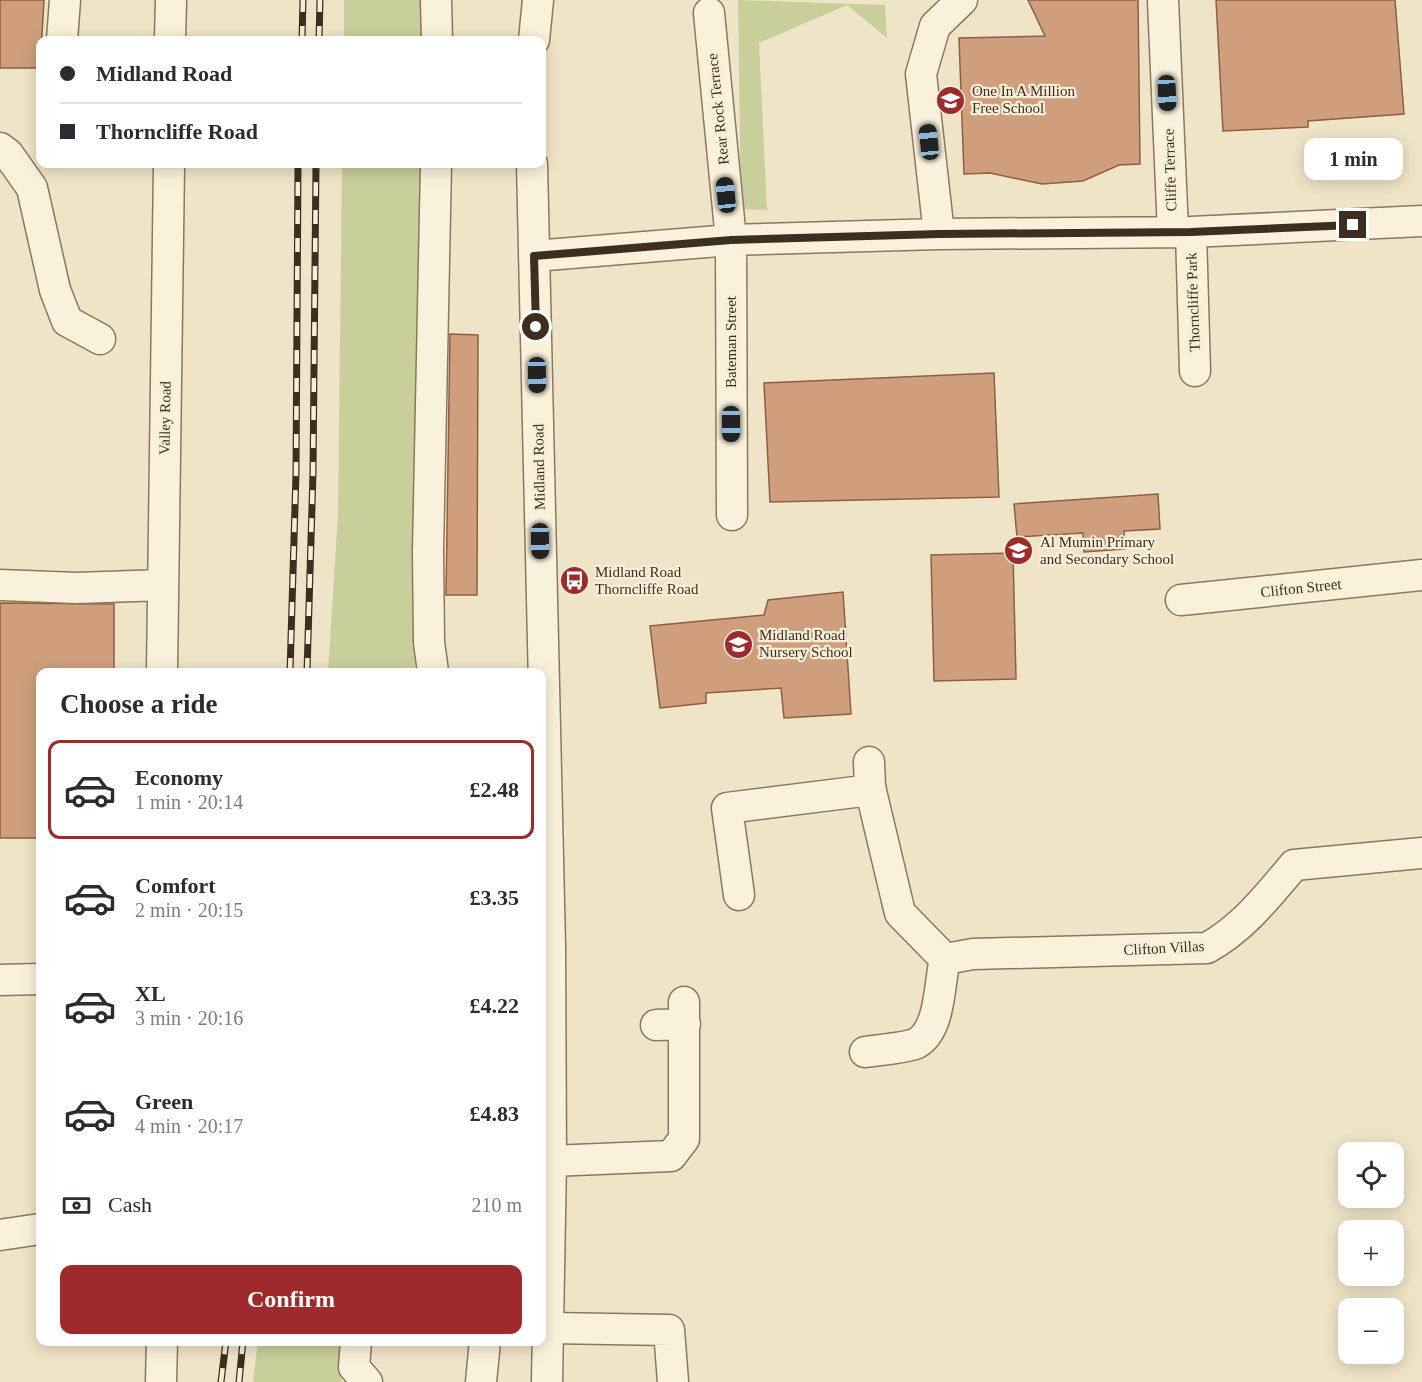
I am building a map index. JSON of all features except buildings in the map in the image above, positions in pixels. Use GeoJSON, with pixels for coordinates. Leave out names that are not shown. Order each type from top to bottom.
{"type":"FeatureCollection","features":[{"type":"Feature","properties":{"kind":"street"},"geometry":{"type":"LineString","coordinates":[[62,36],[65,0]]}},
{"type":"Feature","properties":{"kind":"street"},"geometry":{"type":"LineString","coordinates":[[171,0],[171,36]]}},
{"type":"Feature","properties":{"kind":"street"},"geometry":{"type":"LineString","coordinates":[[436,0],[437,36]]}},
{"type":"Feature","properties":{"kind":"street"},"geometry":{"type":"LineString","coordinates":[[534,36],[538,0]]}},
{"type":"Feature","properties":{"kind":"street"},"geometry":{"type":"LineString","coordinates":[[939,234],[921,74],[935,27],[962,0]]}},
{"type":"Feature","properties":{"kind":"street","name":"Cliffe Terrace"},"geometry":{"type":"LineString","coordinates":[[1162,0],[1182,232]]}},
{"type":"Feature","properties":{"kind":"street","name":"Rear Rock Terrace"},"geometry":{"type":"LineString","coordinates":[[709,13],[731,240]]}},
{"type":"Feature","properties":{"kind":"street"},"geometry":{"type":"LineString","coordinates":[[0,148],[32,188],[55,290],[67,321],[100,339]]}},
{"type":"Feature","properties":{"kind":"street","name":"Valley Road"},"geometry":{"type":"LineString","coordinates":[[162,668],[169,168]]}},
{"type":"Feature","properties":{"kind":"street"},"geometry":{"type":"LineString","coordinates":[[432,668],[429,642],[428,551],[436,168]]}},
{"type":"Feature","properties":{"kind":"street","name":"Midland Road"},"geometry":{"type":"LineString","coordinates":[[532,168],[541,668]]}},
{"type":"Feature","properties":{"kind":"street"},"geometry":{"type":"LineString","coordinates":[[534,256],[731,240],[939,234],[1182,232],[1422,221]]}},
{"type":"Feature","properties":{"kind":"street","name":"Thorncliffe Park"},"geometry":{"type":"LineString","coordinates":[[1182,232],[1195,371]]}},
{"type":"Feature","properties":{"kind":"street","name":"Bateman Street"},"geometry":{"type":"LineString","coordinates":[[731,240],[732,515]]}},
{"type":"Feature","properties":{"kind":"street","name":"Clifton Street"},"geometry":{"type":"LineString","coordinates":[[1181,600],[1422,575]]}},
{"type":"Feature","properties":{"kind":"street"},"geometry":{"type":"LineString","coordinates":[[0,585],[77,588],[163,585]]}},
{"type":"Feature","properties":{"kind":"street"},"geometry":{"type":"LineString","coordinates":[[739,895],[728,808],[827,795],[870,776],[900,913],[945,959],[936,1012],[930,1029],[917,1043],[866,1052]]}},
{"type":"Feature","properties":{"kind":"street","name":"Clifton Villas"},"geometry":{"type":"LineString","coordinates":[[945,959],[973,954],[1207,948],[1227,937],[1256,910],[1293,865],[1422,853]]}},
{"type":"Feature","properties":{"kind":"street","name":"Midland Road"},"geometry":{"type":"LineString","coordinates":[[546,946],[552,1161],[547,1382]]}},
{"type":"Feature","properties":{"kind":"street"},"geometry":{"type":"LineString","coordinates":[[0,980],[36,979]]}},
{"type":"Feature","properties":{"kind":"street"},"geometry":{"type":"LineString","coordinates":[[552,1161],[671,1156],[684,1140],[675,1017]]}},
{"type":"Feature","properties":{"kind":"street"},"geometry":{"type":"LineString","coordinates":[[0,1235],[36,1230]]}},
{"type":"Feature","properties":{"kind":"street"},"geometry":{"type":"LineString","coordinates":[[550,1328],[669,1330],[673,1382]]}},
{"type":"Feature","properties":{"kind":"street"},"geometry":{"type":"LineString","coordinates":[[161,1382],[162,1346]]}},
{"type":"Feature","properties":{"kind":"street"},"geometry":{"type":"LineString","coordinates":[[356,1346],[354,1366],[367,1382]]}},
{"type":"Feature","properties":{"kind":"street"},"geometry":{"type":"LineString","coordinates":[[481,1382],[485,1346]]}},
{"type":"Feature","properties":{"kind":"green space"},"geometry":{"type":"Polygon","coordinates":[[[344,0],[421,0],[423,36],[344,36],[344,0]]]}},
{"type":"Feature","properties":{"kind":"green space"},"geometry":{"type":"Polygon","coordinates":[[[738,0],[885,5],[887,38],[847,5],[759,43],[767,210],[741,209],[738,0]]]}},
{"type":"Feature","properties":{"kind":"green space"},"geometry":{"type":"Polygon","coordinates":[[[342,168],[424,168],[413,619],[415,668],[328,668],[338,514],[342,168]]]}},
{"type":"Feature","properties":{"kind":"green space"},"geometry":{"type":"Polygon","coordinates":[[[257,1346],[345,1346],[341,1382],[253,1382],[257,1346]]]}},
{"type":"Feature","properties":{"kind":"railway"},"geometry":{"type":"LineString","coordinates":[[302,36],[303,0]]}},
{"type":"Feature","properties":{"kind":"railway"},"geometry":{"type":"LineString","coordinates":[[319,36],[320,0]]}},
{"type":"Feature","properties":{"kind":"railway"},"geometry":{"type":"LineString","coordinates":[[290,668],[296,473],[298,168]]}},
{"type":"Feature","properties":{"kind":"railway"},"geometry":{"type":"LineString","coordinates":[[307,668],[313,473],[316,168]]}},
{"type":"Feature","properties":{"kind":"railway"},"geometry":{"type":"LineString","coordinates":[[221,1382],[225,1346]]}},
{"type":"Feature","properties":{"kind":"railway"},"geometry":{"type":"LineString","coordinates":[[239,1382],[243,1346]]}},
{"type":"Feature","properties":{"kind":"place","name":"One In A Million Free School"},"geometry":{"type":"Point","coordinates":[951,100]}},
{"type":"Feature","properties":{"kind":"place","name":"Al Mumin Primary and Secondary School"},"geometry":{"type":"Point","coordinates":[1019,551]}},
{"type":"Feature","properties":{"kind":"place","name":"Midland Road Thorncliffe Road"},"geometry":{"type":"Point","coordinates":[574,581]}},
{"type":"Feature","properties":{"kind":"place","name":"Midland Road Nursery School"},"geometry":{"type":"Point","coordinates":[738,644]}},
{"type":"Feature","properties":{"kind":"route"},"geometry":{"type":"LineString","coordinates":[[536,327],[534,256],[731,240],[939,234],[1191,232],[1353,225]]}}]}
